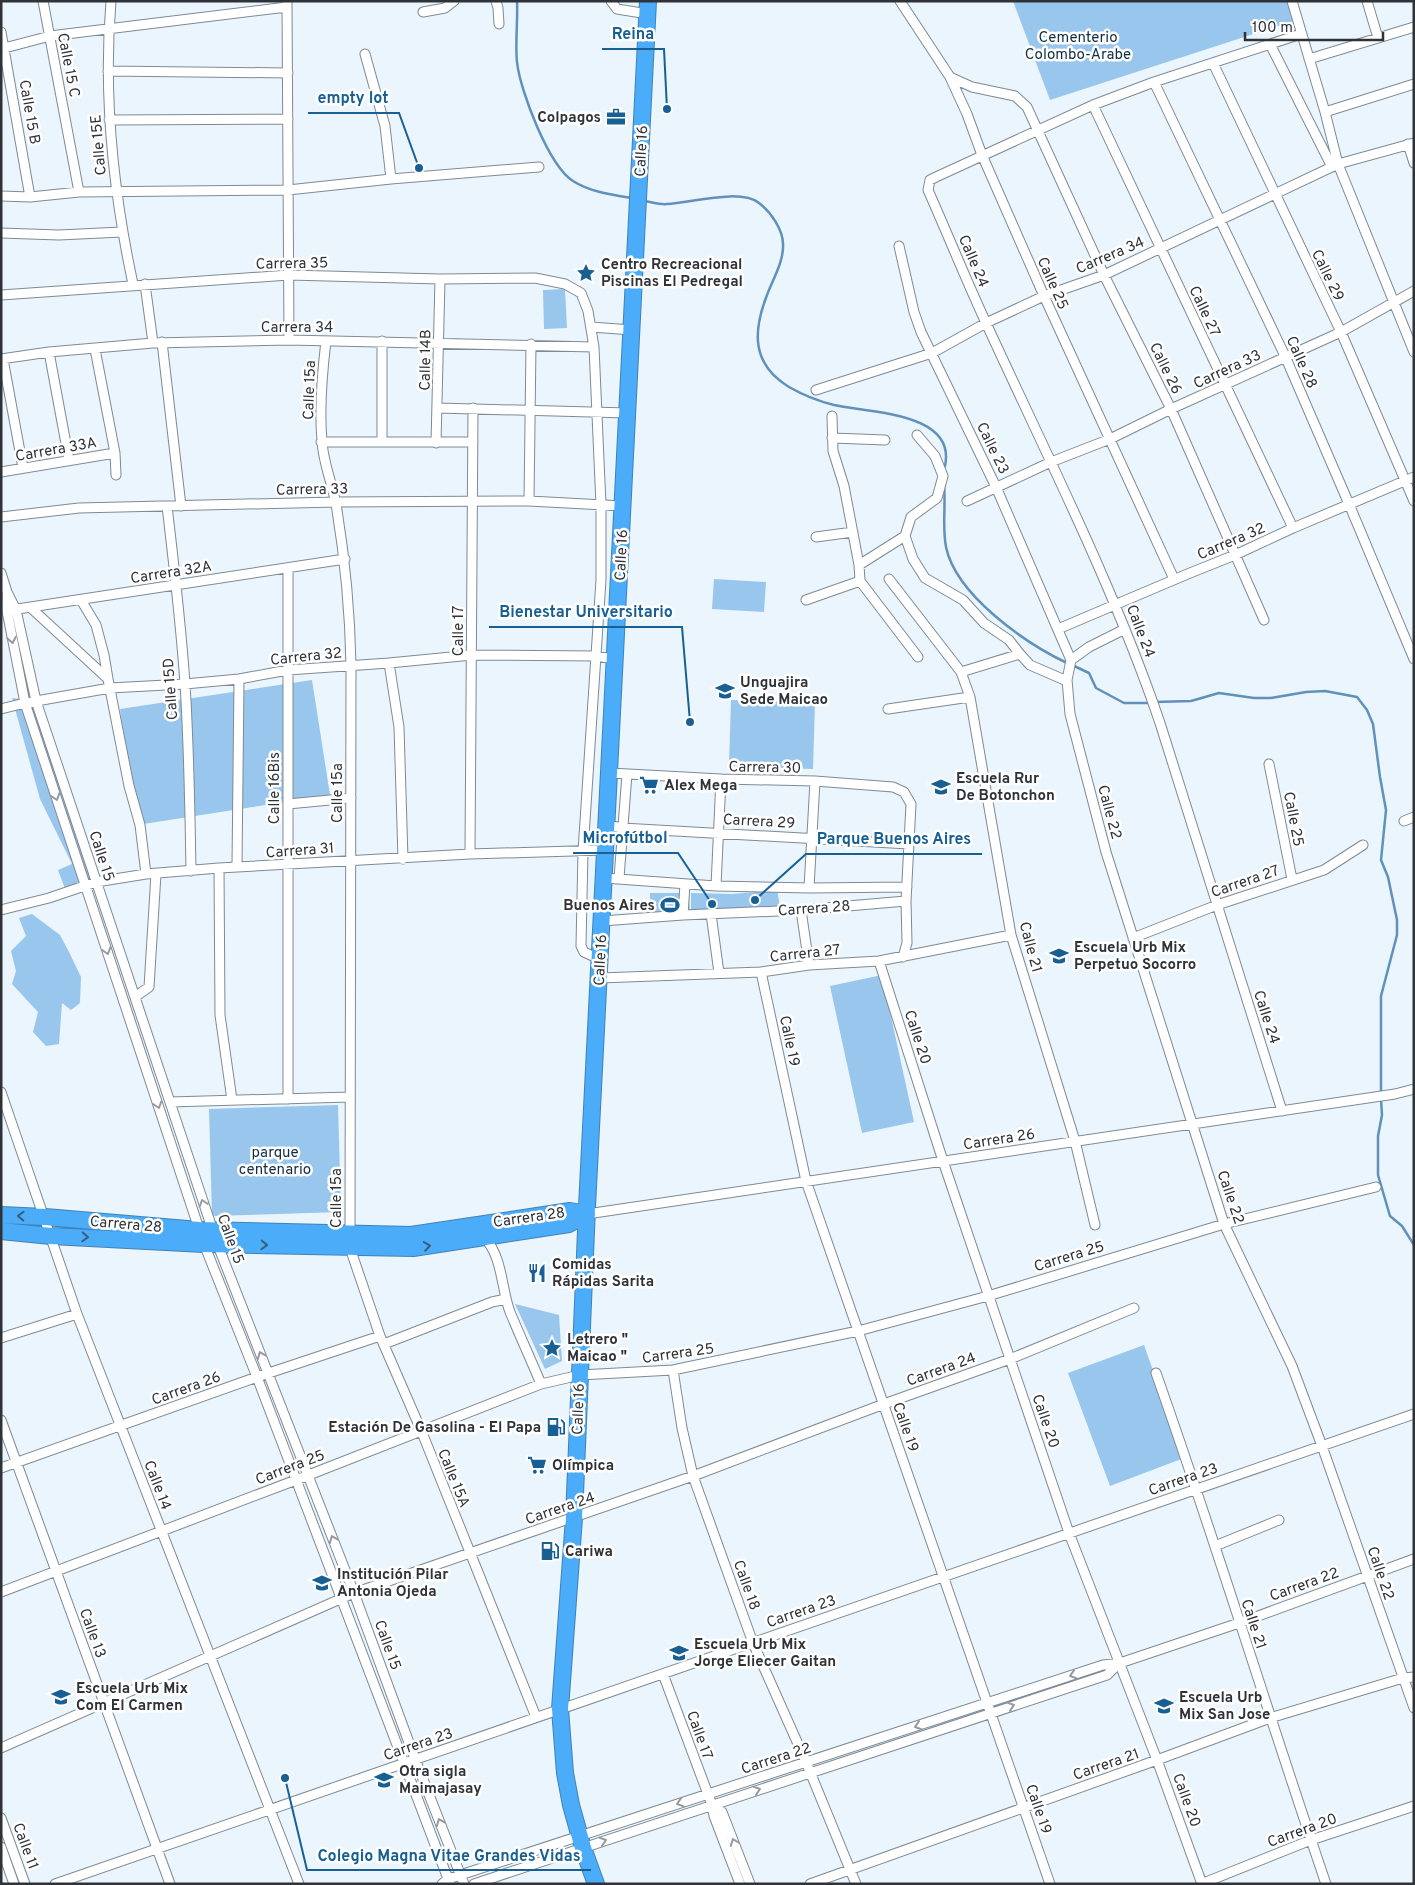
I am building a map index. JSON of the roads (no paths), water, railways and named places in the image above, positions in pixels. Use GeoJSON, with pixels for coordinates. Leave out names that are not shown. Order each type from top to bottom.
{"type":"FeatureCollection","features":[{"type":"Feature","properties":{"kind":"highway","name":"Calle 16"},"geometry":{"type":"LineString","coordinates":[[596,1884],[581,1842],[565,1773],[560,1709],[574,1518],[602,921],[612,878],[606,850],[614,826],[610,773],[648,7]]}},
{"type":"Feature","properties":{"kind":"highway","name":"Carrera 28"},"geometry":{"type":"LineString","coordinates":[[350,1241],[411,1235],[570,1211],[587,1214]]}},
{"type":"Feature","properties":{"kind":"highway","name":"Carrera 28"},"geometry":{"type":"LineString","coordinates":[[1,1230],[51,1236],[208,1237],[350,1241],[413,1248],[569,1224],[587,1214]]}},
{"type":"Feature","properties":{"kind":"highway","name":"Carrera 28"},"geometry":{"type":"LineString","coordinates":[[1,1215],[45,1216],[208,1237]]}},
{"type":"Feature","properties":{"kind":"street","name":"Calle 15 C"},"geometry":{"type":"LineString","coordinates":[[43,1],[79,192]]}},
{"type":"Feature","properties":{"kind":"street","name":"Calle 15E"},"geometry":{"type":"LineString","coordinates":[[111,1],[108,71],[109,120],[115,192],[133,284]]}},
{"type":"Feature","properties":{"kind":"street"},"geometry":{"type":"LineString","coordinates":[[422,12],[445,8],[454,1]]}},
{"type":"Feature","properties":{"kind":"street"},"geometry":{"type":"LineString","coordinates":[[496,1],[499,24]]}},
{"type":"Feature","properties":{"kind":"street"},"geometry":{"type":"LineString","coordinates":[[611,1],[617,9],[648,7]]}},
{"type":"Feature","properties":{"kind":"street","name":"Calle 25"},"geometry":{"type":"LineString","coordinates":[[900,1],[950,77],[1044,296],[1174,579]]}},
{"type":"Feature","properties":{"kind":"street"},"geometry":{"type":"LineString","coordinates":[[1292,1],[1325,112],[1335,165]]}},
{"type":"Feature","properties":{"kind":"street"},"geometry":{"type":"LineString","coordinates":[[1368,1],[1378,38]]}},
{"type":"Feature","properties":{"kind":"street"},"geometry":{"type":"LineString","coordinates":[[3,48],[50,36],[287,4],[290,340]]}},
{"type":"Feature","properties":{"kind":"street"},"geometry":{"type":"LineString","coordinates":[[1309,59],[1414,26]]}},
{"type":"Feature","properties":{"kind":"street","name":"Calle 15 B"},"geometry":{"type":"LineString","coordinates":[[1,32],[30,197]]}},
{"type":"Feature","properties":{"kind":"street"},"geometry":{"type":"LineString","coordinates":[[982,155],[1093,105],[1154,82],[1301,34]]}},
{"type":"Feature","properties":{"kind":"street"},"geometry":{"type":"LineString","coordinates":[[1270,44],[1335,165],[1412,340],[1414,352]]}},
{"type":"Feature","properties":{"kind":"street"},"geometry":{"type":"LineString","coordinates":[[365,54],[385,126],[391,178]]}},
{"type":"Feature","properties":{"kind":"street","name":"Calle 29"},"geometry":{"type":"LineString","coordinates":[[1213,63],[1410,478],[1414,501]]}},
{"type":"Feature","properties":{"kind":"street"},"geometry":{"type":"LineString","coordinates":[[108,71],[288,73]]}},
{"type":"Feature","properties":{"kind":"street","name":"Calle 26"},"geometry":{"type":"LineString","coordinates":[[950,77],[972,87],[1015,96],[1027,107],[1104,275],[1171,410],[1264,620]]}},
{"type":"Feature","properties":{"kind":"street","name":"Calle 28"},"geometry":{"type":"LineString","coordinates":[[1154,82],[1285,356],[1414,659]]}},
{"type":"Feature","properties":{"kind":"street"},"geometry":{"type":"LineString","coordinates":[[1325,112],[1414,84]]}},
{"type":"Feature","properties":{"kind":"street","name":"Calle 27"},"geometry":{"type":"LineString","coordinates":[[1093,105],[1293,528]]}},
{"type":"Feature","properties":{"kind":"street"},"geometry":{"type":"LineString","coordinates":[[109,120],[288,119]]}},
{"type":"Feature","properties":{"kind":"street"},"geometry":{"type":"LineString","coordinates":[[1411,144],[1414,163]]}},
{"type":"Feature","properties":{"kind":"street","name":"Carrera 34"},"geometry":{"type":"LineString","coordinates":[[816,390],[932,353],[986,323],[1044,296],[1104,275],[1335,165],[1411,144]]}},
{"type":"Feature","properties":{"kind":"street","name":"Calle 24"},"geometry":{"type":"LineString","coordinates":[[982,155],[930,180],[928,190],[986,323],[1126,629],[1160,723],[1282,1111]]}},
{"type":"Feature","properties":{"kind":"street"},"geometry":{"type":"LineString","coordinates":[[1,196],[30,197],[79,192],[288,190],[391,178],[539,167]]}},
{"type":"Feature","properties":{"kind":"street"},"geometry":{"type":"LineString","coordinates":[[1,233],[59,235],[122,232]]}},
{"type":"Feature","properties":{"kind":"street","name":"Calle 23"},"geometry":{"type":"LineString","coordinates":[[899,246],[914,312],[996,487],[1071,660]]}},
{"type":"Feature","properties":{"kind":"street","name":"Carrera 35"},"geometry":{"type":"LineString","coordinates":[[1,295],[289,274],[440,278],[535,278],[564,284],[581,293],[588,311],[591,327]]}},
{"type":"Feature","properties":{"kind":"street","name":"Calle 14B"},"geometry":{"type":"LineString","coordinates":[[436,443],[440,278]]}},
{"type":"Feature","properties":{"kind":"street"},"geometry":{"type":"LineString","coordinates":[[145,284],[157,342],[181,506]]}},
{"type":"Feature","properties":{"kind":"street","name":"Carrera 33"},"geometry":{"type":"LineString","coordinates":[[967,501],[1051,462],[1110,440],[1226,386],[1285,356],[1340,332],[1414,291]]}},
{"type":"Feature","properties":{"kind":"street"},"geometry":{"type":"LineString","coordinates":[[600,960],[584,952],[581,946],[583,850],[601,580],[598,411],[591,327],[632,330]]}},
{"type":"Feature","properties":{"kind":"street","name":"Carrera 34"},"geometry":{"type":"LineString","coordinates":[[2,359],[49,352],[157,342],[290,340],[594,346]]}},
{"type":"Feature","properties":{"kind":"street","name":"Calle 15a"},"geometry":{"type":"LineString","coordinates":[[326,341],[323,371],[322,442],[336,502],[345,559],[350,611],[350,1241]]}},
{"type":"Feature","properties":{"kind":"street"},"geometry":{"type":"LineString","coordinates":[[382,341],[382,442]]}},
{"type":"Feature","properties":{"kind":"street"},"geometry":{"type":"LineString","coordinates":[[529,501],[531,344]]}},
{"type":"Feature","properties":{"kind":"street"},"geometry":{"type":"LineString","coordinates":[[95,349],[115,453],[116,475]]}},
{"type":"Feature","properties":{"kind":"street"},"geometry":{"type":"LineString","coordinates":[[49,352],[69,460]]}},
{"type":"Feature","properties":{"kind":"street"},"geometry":{"type":"LineString","coordinates":[[2,359],[22,468]]}},
{"type":"Feature","properties":{"kind":"street"},"geometry":{"type":"LineString","coordinates":[[437,408],[628,413]]}},
{"type":"Feature","properties":{"kind":"street","name":"Calle 17"},"geometry":{"type":"LineString","coordinates":[[470,854],[473,408]]}},
{"type":"Feature","properties":{"kind":"street"},"geometry":{"type":"LineString","coordinates":[[832,416],[833,451],[844,486],[859,565],[860,581],[918,657]]}},
{"type":"Feature","properties":{"kind":"street"},"geometry":{"type":"LineString","coordinates":[[917,435],[935,456],[943,476],[937,498],[911,517],[905,536],[913,559],[925,578],[962,600],[984,623],[1008,640],[1030,665],[1067,681]]}},
{"type":"Feature","properties":{"kind":"street"},"geometry":{"type":"LineString","coordinates":[[832,438],[885,440]]}},
{"type":"Feature","properties":{"kind":"street"},"geometry":{"type":"LineString","coordinates":[[322,442],[473,442]]}},
{"type":"Feature","properties":{"kind":"street","name":"Carrera 33A"},"geometry":{"type":"LineString","coordinates":[[1,472],[115,453]]}},
{"type":"Feature","properties":{"kind":"street","name":"Carrera 32"},"geometry":{"type":"LineString","coordinates":[[1058,629],[1235,555],[1410,478]]}},
{"type":"Feature","properties":{"kind":"street","name":"Carrera 33"},"geometry":{"type":"LineString","coordinates":[[1,517],[79,508],[336,502],[529,501],[623,506]]}},
{"type":"Feature","properties":{"kind":"street","name":"Calle 15D"},"geometry":{"type":"LineString","coordinates":[[167,506],[184,684],[191,871]]}},
{"type":"Feature","properties":{"kind":"street"},"geometry":{"type":"LineString","coordinates":[[816,537],[853,532]]}},
{"type":"Feature","properties":{"kind":"street"},"geometry":{"type":"LineString","coordinates":[[859,565],[905,536]]}},
{"type":"Feature","properties":{"kind":"street","name":"Carrera 32A"},"geometry":{"type":"LineString","coordinates":[[8,611],[345,559]]}},
{"type":"Feature","properties":{"kind":"street","name":"Calle 16Bis"},"geometry":{"type":"LineString","coordinates":[[288,568],[288,1099]]}},
{"type":"Feature","properties":{"kind":"street","name":"Calle 15"},"geometry":{"type":"LineString","coordinates":[[1,573],[7,592],[8,611],[25,703],[86,885],[257,1377],[447,1882]]}},
{"type":"Feature","properties":{"kind":"street","name":"Calle 21"},"geometry":{"type":"LineString","coordinates":[[889,580],[961,672],[970,696],[1011,935],[1075,1141],[1095,1225]]}},
{"type":"Feature","properties":{"kind":"street"},"geometry":{"type":"LineString","coordinates":[[806,600],[860,581]]}},
{"type":"Feature","properties":{"kind":"street"},"geometry":{"type":"LineString","coordinates":[[81,600],[96,624],[104,655],[129,786],[140,825],[146,874]]}},
{"type":"Feature","properties":{"kind":"street"},"geometry":{"type":"LineString","coordinates":[[30,607],[109,683]]}},
{"type":"Feature","properties":{"kind":"street","name":"Calle 15"},"geometry":{"type":"LineString","coordinates":[[8,611],[36,701],[170,1102],[208,1237],[268,1373],[354,1593],[415,1759],[462,1879]]}},
{"type":"Feature","properties":{"kind":"street"},"geometry":{"type":"LineString","coordinates":[[1071,660],[1089,646],[1126,629]]}},
{"type":"Feature","properties":{"kind":"street"},"geometry":{"type":"LineString","coordinates":[[961,672],[1020,654]]}},
{"type":"Feature","properties":{"kind":"street","name":"Carrera 32"},"geometry":{"type":"LineString","coordinates":[[1,709],[109,683],[184,684],[239,679],[288,670],[472,655],[596,656],[615,659]]}},
{"type":"Feature","properties":{"kind":"street","name":"Calle 22"},"geometry":{"type":"LineString","coordinates":[[1071,660],[1067,681],[1070,714],[1106,852],[1224,1224],[1292,1366],[1414,1708]]}},
{"type":"Feature","properties":{"kind":"street"},"geometry":{"type":"LineString","coordinates":[[389,663],[399,727],[403,859]]}},
{"type":"Feature","properties":{"kind":"street"},"geometry":{"type":"LineString","coordinates":[[237,868],[239,679]]}},
{"type":"Feature","properties":{"kind":"street"},"geometry":{"type":"LineString","coordinates":[[888,709],[970,696]]}},
{"type":"Feature","properties":{"kind":"street","name":"Calle 25"},"geometry":{"type":"LineString","coordinates":[[1269,764],[1292,879]]}},
{"type":"Feature","properties":{"kind":"street","name":"Carrera 30"},"geometry":{"type":"LineString","coordinates":[[610,773],[893,787],[904,792],[911,804],[909,844]]}},
{"type":"Feature","properties":{"kind":"street","name":"Calle 16"},"geometry":{"type":"LineString","coordinates":[[612,878],[614,826],[627,774]]}},
{"type":"Feature","properties":{"kind":"street"},"geometry":{"type":"LineString","coordinates":[[716,886],[721,779]]}},
{"type":"Feature","properties":{"kind":"street"},"geometry":{"type":"LineString","coordinates":[[809,888],[815,782]]}},
{"type":"Feature","properties":{"kind":"street"},"geometry":{"type":"LineString","coordinates":[[288,804],[351,798]]}},
{"type":"Feature","properties":{"kind":"street"},"geometry":{"type":"LineString","coordinates":[[1404,820],[1414,817]]}},
{"type":"Feature","properties":{"kind":"street","name":"Carrera 29"},"geometry":{"type":"LineString","coordinates":[[614,826],[909,844]]}},
{"type":"Feature","properties":{"kind":"street"},"geometry":{"type":"LineString","coordinates":[[903,957],[907,943],[906,887],[909,844]]}},
{"type":"Feature","properties":{"kind":"street","name":"Carrera 27"},"geometry":{"type":"LineString","coordinates":[[1133,938],[1217,905],[1324,870],[1363,845]]}},
{"type":"Feature","properties":{"kind":"street","name":"Carrera 31"},"geometry":{"type":"LineString","coordinates":[[1,910],[49,898],[96,882],[146,874],[470,854],[606,850]]}},
{"type":"Feature","properties":{"kind":"street"},"geometry":{"type":"LineString","coordinates":[[220,868],[220,1015],[232,1100]]}},
{"type":"Feature","properties":{"kind":"street"},"geometry":{"type":"LineString","coordinates":[[135,997],[149,987],[156,874]]}},
{"type":"Feature","properties":{"kind":"street","name":"Carrera 28"},"geometry":{"type":"LineString","coordinates":[[612,878],[716,886],[809,888],[906,887]]}},
{"type":"Feature","properties":{"kind":"street"},"geometry":{"type":"LineString","coordinates":[[683,915],[686,884]]}},
{"type":"Feature","properties":{"kind":"street","name":"Carrera 28"},"geometry":{"type":"LineString","coordinates":[[602,921],[683,915],[801,910],[906,901]]}},
{"type":"Feature","properties":{"kind":"street"},"geometry":{"type":"LineString","coordinates":[[801,910],[809,965]]}},
{"type":"Feature","properties":{"kind":"street"},"geometry":{"type":"LineString","coordinates":[[711,914],[719,973]]}},
{"type":"Feature","properties":{"kind":"street","name":"Carrera 27"},"geometry":{"type":"LineString","coordinates":[[600,978],[761,972],[809,965],[879,961],[1011,935]]}},
{"type":"Feature","properties":{"kind":"street","name":"Calle 20"},"geometry":{"type":"LineString","coordinates":[[879,961],[943,1161],[1069,1533],[1157,1760],[1202,1884]]}},
{"type":"Feature","properties":{"kind":"street","name":"Calle 19"},"geometry":{"type":"LineString","coordinates":[[761,972],[806,1181],[1050,1884]]}},
{"type":"Feature","properties":{"kind":"street","name":"Carrera 26"},"geometry":{"type":"LineString","coordinates":[[587,1214],[1372,1098],[1414,1089]]}},
{"type":"Feature","properties":{"kind":"street","name":"Calle 14"},"geometry":{"type":"LineString","coordinates":[[1,1092],[77,1314],[299,1884]]}},
{"type":"Feature","properties":{"kind":"street"},"geometry":{"type":"LineString","coordinates":[[170,1102],[350,1097]]}},
{"type":"Feature","properties":{"kind":"street","name":"Carrera 25"},"geometry":{"type":"LineString","coordinates":[[1,1592],[308,1476],[541,1384],[580,1376],[673,1370],[858,1331],[988,1296],[1224,1224],[1376,1187]]}},
{"type":"Feature","properties":{"kind":"street"},"geometry":{"type":"LineString","coordinates":[[484,1237],[491,1244],[506,1299],[541,1384]]}},
{"type":"Feature","properties":{"kind":"street","name":"Calle 15A"},"geometry":{"type":"LineString","coordinates":[[350,1241],[382,1340],[421,1430],[536,1717]]}},
{"type":"Feature","properties":{"kind":"street","name":"Carrera 26"},"geometry":{"type":"LineString","coordinates":[[1,1468],[268,1373],[382,1340],[492,1302],[506,1299]]}},
{"type":"Feature","properties":{"kind":"street","name":"Carrera 24"},"geometry":{"type":"LineString","coordinates":[[1,1748],[354,1593],[693,1476],[1010,1359],[1134,1308]]}},
{"type":"Feature","properties":{"kind":"street"},"geometry":{"type":"LineString","coordinates":[[1,1338],[77,1314]]}},
{"type":"Feature","properties":{"kind":"street","name":"Calle 18"},"geometry":{"type":"LineString","coordinates":[[673,1370],[682,1428],[693,1476],[753,1643],[806,1762],[856,1884]]}},
{"type":"Feature","properties":{"kind":"street","name":"Calle 21"},"geometry":{"type":"LineString","coordinates":[[1156,1373],[1326,1884]]}},
{"type":"Feature","properties":{"kind":"street","name":"Carrera 23"},"geometry":{"type":"LineString","coordinates":[[55,1884],[1414,1414]]}},
{"type":"Feature","properties":{"kind":"street","name":"Calle 13"},"geometry":{"type":"LineString","coordinates":[[1,1420],[170,1884]]}},
{"type":"Feature","properties":{"kind":"street"},"geometry":{"type":"LineString","coordinates":[[1215,1546],[1280,1520]]}},
{"type":"Feature","properties":{"kind":"street","name":"Carrera 22"},"geometry":{"type":"LineString","coordinates":[[474,1884],[708,1794],[1103,1665],[1120,1663],[1239,1623],[1414,1559]]}},
{"type":"Feature","properties":{"kind":"street","name":"Carrera 22"},"geometry":{"type":"LineString","coordinates":[[447,1882],[712,1805],[1107,1675],[1120,1663]]}},
{"type":"Feature","properties":{"kind":"street","name":"Calle 17"},"geometry":{"type":"LineString","coordinates":[[663,1674],[740,1884]]}},
{"type":"Feature","properties":{"kind":"street","name":"Carrera 21"},"geometry":{"type":"LineString","coordinates":[[810,1884],[849,1868],[1157,1760],[1270,1718],[1403,1678],[1414,1677]]}},
{"type":"Feature","properties":{"kind":"street","name":"Calle 17"},"geometry":{"type":"LineString","coordinates":[[712,1805],[722,1812],[750,1884]]}},
{"type":"Feature","properties":{"kind":"street","name":"Carrera 20"},"geometry":{"type":"LineString","coordinates":[[1202,1884],[1311,1840],[1414,1806]]}},
{"type":"Feature","properties":{"kind":"street","name":"Calle 11"},"geometry":{"type":"LineString","coordinates":[[1,1818],[24,1884]]}},
{"type":"Feature","properties":{"kind":"street","name":"Calle 11"},"geometry":{"type":"LineString","coordinates":[[1,1847],[14,1884]]}},
{"type":"Feature","properties":{"kind":"street"},"geometry":{"type":"LineString","coordinates":[[1,1877],[10,1874]]}},
{"type":"Feature","properties":{"kind":"waterway"},"geometry":{"type":"LineString","coordinates":[[517,1],[516,54],[519,75],[537,127],[555,160],[564,173],[580,185],[632,198]]}},
{"type":"Feature","properties":{"kind":"waterway"},"geometry":{"type":"LineString","coordinates":[[644,201],[664,204],[728,196],[751,199],[759,203],[772,216],[779,227],[783,244],[780,263],[762,308],[759,321],[758,346],[768,368],[789,387],[816,400],[834,405],[889,414],[926,426],[939,437],[946,451],[944,470]]}},
{"type":"Feature","properties":{"kind":"waterway"},"geometry":{"type":"LineString","coordinates":[[944,486],[946,547],[952,565],[963,583],[994,616],[1032,643],[1067,663]]}},
{"type":"Feature","properties":{"kind":"waterway"},"geometry":{"type":"LineString","coordinates":[[1072,665],[1089,673],[1096,688],[1124,703],[1149,703]]}},
{"type":"Feature","properties":{"kind":"waterway"},"geometry":{"type":"LineString","coordinates":[[1155,702],[1191,701],[1219,693],[1254,698],[1271,698],[1325,691],[1357,697],[1367,710],[1373,724],[1386,810],[1381,860],[1388,877],[1397,920],[1397,935],[1381,996],[1381,1094]]}},
{"type":"Feature","properties":{"kind":"waterway"},"geometry":{"type":"LineString","coordinates":[[1381,1099],[1382,1115],[1378,1136],[1378,1175],[1390,1216],[1402,1226],[1414,1245]]}},
{"type":"Feature","properties":{"kind":"place","name":"Reina"},"geometry":{"type":"Point","coordinates":[667,109]}},
{"type":"Feature","properties":{"kind":"place","name":"Colpagos"},"geometry":{"type":"Point","coordinates":[616,117]}},
{"type":"Feature","properties":{"kind":"place","name":"empty lot"},"geometry":{"type":"Point","coordinates":[419,168]}},
{"type":"Feature","properties":{"kind":"place","name":"Centro Recreacional Piscinas El Pedregal"},"geometry":{"type":"Point","coordinates":[586,273]}},
{"type":"Feature","properties":{"kind":"place","name":"Unguajira Sede Maicao"},"geometry":{"type":"Point","coordinates":[725,691]}},
{"type":"Feature","properties":{"kind":"place","name":"Bienestar Universitario"},"geometry":{"type":"Point","coordinates":[690,722]}},
{"type":"Feature","properties":{"kind":"place","name":"Alex Mega"},"geometry":{"type":"Point","coordinates":[649,785]}},
{"type":"Feature","properties":{"kind":"place","name":"Escuela Rur De Botonchon"},"geometry":{"type":"Point","coordinates":[941,787]}},
{"type":"Feature","properties":{"kind":"place","name":"Parque Buenos Aires"},"geometry":{"type":"Point","coordinates":[755,900]}},
{"type":"Feature","properties":{"kind":"place","name":"Microfútbol"},"geometry":{"type":"Point","coordinates":[712,904]}},
{"type":"Feature","properties":{"kind":"place","name":"Buenos Aires"},"geometry":{"type":"Point","coordinates":[670,905]}},
{"type":"Feature","properties":{"kind":"place","name":"Escuela Urb Mix Perpetuo Socorro"},"geometry":{"type":"Point","coordinates":[1059,956]}},
{"type":"Feature","properties":{"kind":"place","name":"Comidas Rápidas Sarita"},"geometry":{"type":"Point","coordinates":[537,1273]}},
{"type":"Feature","properties":{"kind":"place","name":"Letrero \" Maicao \""},"geometry":{"type":"Point","coordinates":[552,1348]}},
{"type":"Feature","properties":{"kind":"place","name":"Estación De Gasolina - El Papa"},"geometry":{"type":"Point","coordinates":[556,1427]}},
{"type":"Feature","properties":{"kind":"place","name":"Olímpica"},"geometry":{"type":"Point","coordinates":[537,1465]}},
{"type":"Feature","properties":{"kind":"place","name":"Cariwa"},"geometry":{"type":"Point","coordinates":[550,1551]}},
{"type":"Feature","properties":{"kind":"place","name":"Institución Pilar Antonia Ojeda"},"geometry":{"type":"Point","coordinates":[322,1583]}},
{"type":"Feature","properties":{"kind":"place","name":"Escuela Urb Mix Jorge Eliecer Gaitan"},"geometry":{"type":"Point","coordinates":[679,1653]}},
{"type":"Feature","properties":{"kind":"place","name":"Escuela Urb Mix Com El Carmen"},"geometry":{"type":"Point","coordinates":[61,1697]}},
{"type":"Feature","properties":{"kind":"place","name":"Escuela Urb Mix San Jose"},"geometry":{"type":"Point","coordinates":[1164,1706]}},
{"type":"Feature","properties":{"kind":"place","name":"Colegio Magna Vitae Grandes Vidas"},"geometry":{"type":"Point","coordinates":[285,1778]}},
{"type":"Feature","properties":{"kind":"place","name":"Otra sigla Maimajasay"},"geometry":{"type":"Point","coordinates":[384,1780]}},
{"type":"Feature","properties":{"kind":"park label","name":"Cementerio Colombo-Arabe"},"geometry":{"type":"Point","coordinates":[1078,46]}},
{"type":"Feature","properties":{"kind":"park label","name":"parque centenario"},"geometry":{"type":"Point","coordinates":[275,1160]}}]}
